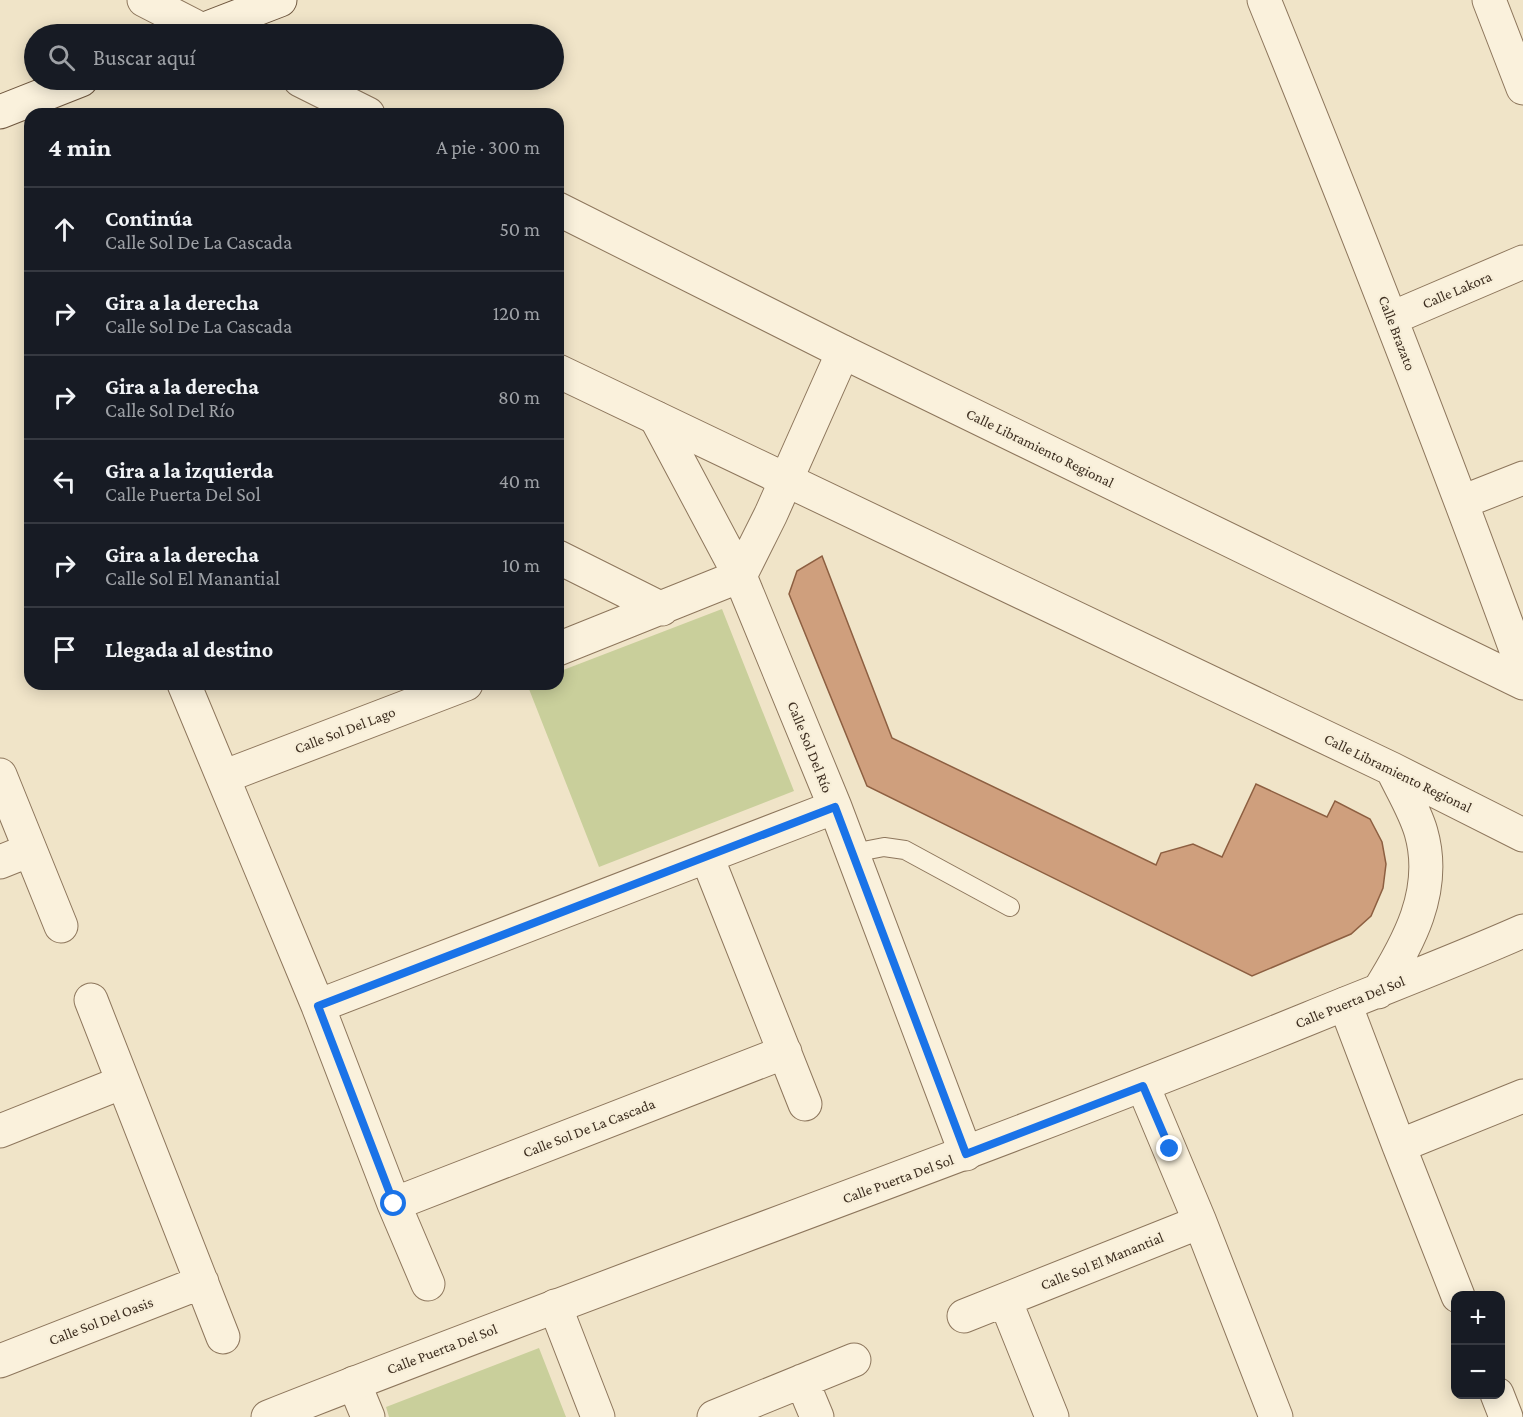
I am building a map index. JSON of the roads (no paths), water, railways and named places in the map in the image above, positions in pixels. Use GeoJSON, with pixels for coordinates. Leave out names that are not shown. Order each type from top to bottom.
{"type":"FeatureCollection","features":[{"type":"Feature","properties":{"kind":"street"},"geometry":{"type":"LineString","coordinates":[[144,0],[185,24]]}},
{"type":"Feature","properties":{"kind":"street"},"geometry":{"type":"LineString","coordinates":[[223,24],[280,0]]}},
{"type":"Feature","properties":{"kind":"street","name":"Calle Brazato"},"geometry":{"type":"LineString","coordinates":[[1264,0],[1392,318],[1523,669]]}},
{"type":"Feature","properties":{"kind":"street"},"geometry":{"type":"LineString","coordinates":[[1489,0],[1515,41],[1523,88]]}},
{"type":"Feature","properties":{"kind":"street"},"geometry":{"type":"LineString","coordinates":[[9,113],[59,90]]}},
{"type":"Feature","properties":{"kind":"street"},"geometry":{"type":"LineString","coordinates":[[320,90],[356,108]]}},
{"type":"Feature","properties":{"kind":"street","name":"Calle Libramiento Regional"},"geometry":{"type":"LineString","coordinates":[[564,212],[843,352],[1523,683]]}},
{"type":"Feature","properties":{"kind":"street","name":"Calle Lakora"},"geometry":{"type":"LineString","coordinates":[[1392,318],[1523,262]]}},
{"type":"Feature","properties":{"kind":"street"},"geometry":{"type":"LineString","coordinates":[[564,647],[740,576],[843,352]]}},
{"type":"Feature","properties":{"kind":"street","name":"Calle Libramiento Regional"},"geometry":{"type":"LineString","coordinates":[[564,374],[1392,770],[1523,835]]}},
{"type":"Feature","properties":{"kind":"street","name":"Calle Sol Del Río"},"geometry":{"type":"LineString","coordinates":[[656,418],[740,576],[853,853],[966,1154]]}},
{"type":"Feature","properties":{"kind":"street"},"geometry":{"type":"LineString","coordinates":[[1462,502],[1523,478]]}},
{"type":"Feature","properties":{"kind":"street"},"geometry":{"type":"LineString","coordinates":[[564,559],[662,609]]}},
{"type":"Feature","properties":{"kind":"street"},"geometry":{"type":"LineString","coordinates":[[187,690],[318,1006],[394,1204],[428,1284]]}},
{"type":"Feature","properties":{"kind":"street","name":"Calle Sol Del Lago"},"geometry":{"type":"LineString","coordinates":[[224,777],[450,690]]}},
{"type":"Feature","properties":{"kind":"street"},"geometry":{"type":"LineString","coordinates":[[1378,992],[1412,934],[1424,898],[1427,867],[1421,833],[1392,770]]}},
{"type":"Feature","properties":{"kind":"street"},"geometry":{"type":"LineString","coordinates":[[0,775],[61,926]]}},
{"type":"Feature","properties":{"kind":"street"},"geometry":{"type":"LineString","coordinates":[[318,1006],[835,807]]}},
{"type":"Feature","properties":{"kind":"street"},"geometry":{"type":"LineString","coordinates":[[0,862],[30,850]]}},
{"type":"Feature","properties":{"kind":"street"},"geometry":{"type":"LineString","coordinates":[[707,857],[806,1104]]}},
{"type":"Feature","properties":{"kind":"street","name":"Calle Puerta Del Sol"},"geometry":{"type":"LineString","coordinates":[[268,1417],[555,1306],[1143,1086],[1523,931]]}},
{"type":"Feature","properties":{"kind":"street"},"geometry":{"type":"LineString","coordinates":[[92,1000],[223,1337]]}},
{"type":"Feature","properties":{"kind":"street"},"geometry":{"type":"LineString","coordinates":[[1346,1004],[1456,1291]]}},
{"type":"Feature","properties":{"kind":"street","name":"Calle Sol De La Cascada"},"geometry":{"type":"LineString","coordinates":[[394,1204],[785,1052]]}},
{"type":"Feature","properties":{"kind":"street"},"geometry":{"type":"LineString","coordinates":[[0,1131],[123,1082]]}},
{"type":"Feature","properties":{"kind":"street"},"geometry":{"type":"LineString","coordinates":[[1143,1086],[1200,1222],[1276,1417]]}},
{"type":"Feature","properties":{"kind":"street"},"geometry":{"type":"LineString","coordinates":[[1399,1146],[1523,1096]]}},
{"type":"Feature","properties":{"kind":"street","name":"Calle Sol El Manantial"},"geometry":{"type":"LineString","coordinates":[[964,1316],[1200,1222]]}},
{"type":"Feature","properties":{"kind":"street","name":"Calle Sol Del Oasis"},"geometry":{"type":"LineString","coordinates":[[0,1361],[202,1282]]}},
{"type":"Feature","properties":{"kind":"street"},"geometry":{"type":"LineString","coordinates":[[1005,1300],[1052,1417]]}},
{"type":"Feature","properties":{"kind":"street"},"geometry":{"type":"LineString","coordinates":[[555,1306],[598,1417]]}},
{"type":"Feature","properties":{"kind":"street"},"geometry":{"type":"LineString","coordinates":[[714,1417],[854,1360]]}},
{"type":"Feature","properties":{"kind":"street"},"geometry":{"type":"LineString","coordinates":[[802,1381],[817,1417]]}},
{"type":"Feature","properties":{"kind":"street"},"geometry":{"type":"LineString","coordinates":[[354,1383],[368,1417]]}},
{"type":"Feature","properties":{"kind":"street"},"geometry":{"type":"LineString","coordinates":[[1499,1399],[1506,1417]]}},
{"type":"Feature","properties":{"kind":"lane"},"geometry":{"type":"LineString","coordinates":[[853,853],[884,847],[905,850],[1010,907]]}}]}
